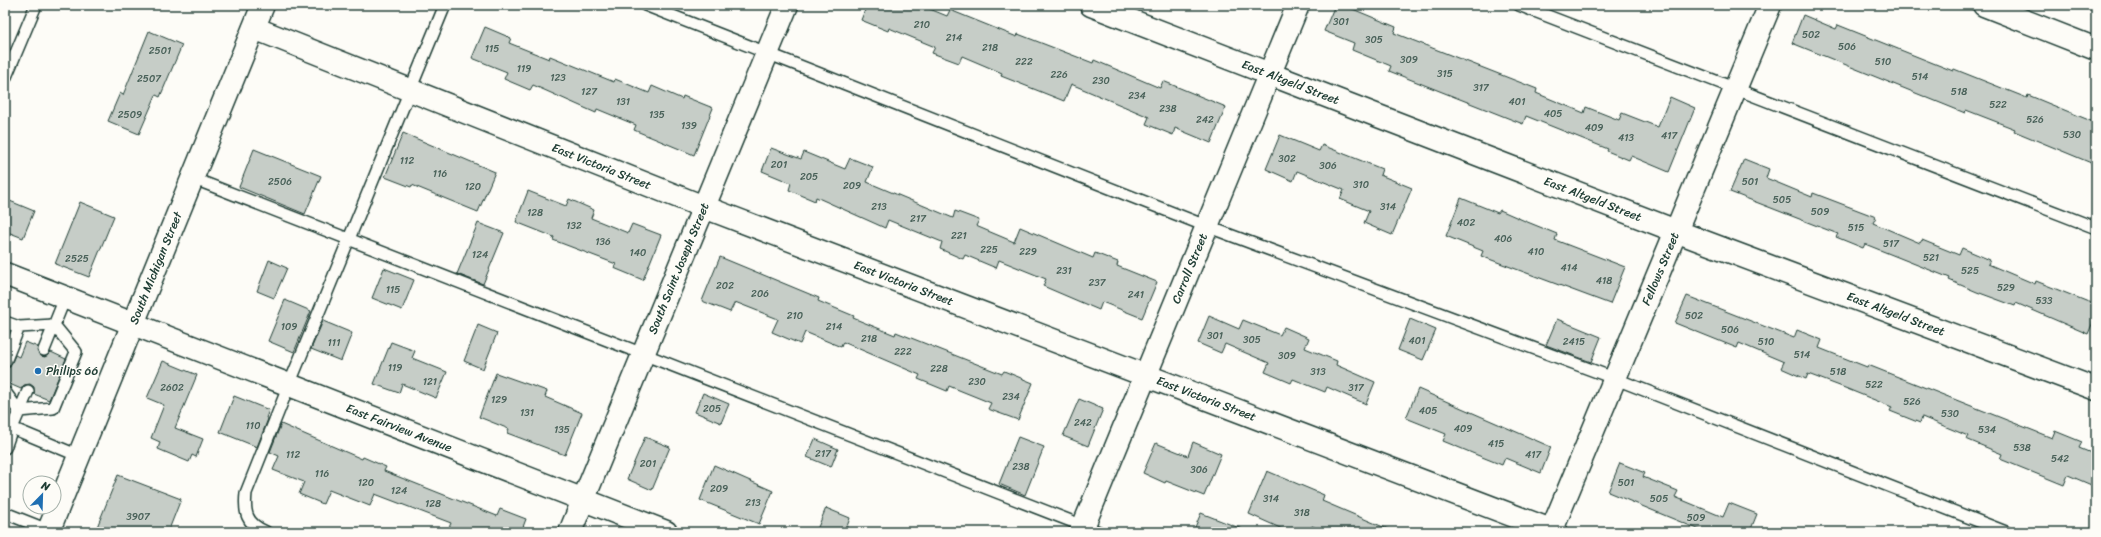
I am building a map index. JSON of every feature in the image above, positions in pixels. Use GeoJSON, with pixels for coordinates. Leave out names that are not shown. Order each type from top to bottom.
{"type":"FeatureCollection","features":[{"type":"Feature","properties":{"kind":"street","name":"South Michigan Street"},"geometry":{"type":"LineString","coordinates":[[48,531],[263,5]]}},
{"type":"Feature","properties":{"kind":"street","name":"South Saint Joseph Street"},"geometry":{"type":"LineString","coordinates":[[570,532],[787,5]]}},
{"type":"Feature","properties":{"kind":"street","name":"East Altgeld Street"},"geometry":{"type":"LineString","coordinates":[[1091,5],[1677,231],[2096,389]]}},
{"type":"Feature","properties":{"kind":"street","name":"Carroll Street"},"geometry":{"type":"LineString","coordinates":[[1088,530],[1145,375],[1298,5]]}},
{"type":"Feature","properties":{"kind":"street","name":"Fellows Street"},"geometry":{"type":"LineString","coordinates":[[1553,531],[1770,5]]}},
{"type":"Feature","properties":{"kind":"street"},"geometry":{"type":"LineString","coordinates":[[1984,5],[2096,49]]}},
{"type":"Feature","properties":{"kind":"street","name":"East Victoria Street"},"geometry":{"type":"LineString","coordinates":[[254,28],[411,89],[704,207],[1553,531]]}},
{"type":"Feature","properties":{"kind":"street","name":"East Fairview Avenue"},"geometry":{"type":"LineString","coordinates":[[6,276],[666,532]]}},
{"type":"Feature","properties":{"kind":"lane"},"geometry":{"type":"LineString","coordinates":[[5,79],[36,5]]}},
{"type":"Feature","properties":{"kind":"lane"},"geometry":{"type":"LineString","coordinates":[[266,532],[259,529],[249,520],[244,508],[246,493],[445,5]]}},
{"type":"Feature","properties":{"kind":"lane"},"geometry":{"type":"LineString","coordinates":[[645,5],[1206,226],[1616,380],[2006,532]]}},
{"type":"Feature","properties":{"kind":"lane"},"geometry":{"type":"LineString","coordinates":[[1519,5],[2096,228]]}},
{"type":"Feature","properties":{"kind":"lane"},"geometry":{"type":"LineString","coordinates":[[192,178],[1088,530]]}},
{"type":"Feature","properties":{"kind":"lane"},"geometry":{"type":"LineString","coordinates":[[44,350],[65,298]]}},
{"type":"Feature","properties":{"kind":"lane"},"geometry":{"type":"LineString","coordinates":[[5,322],[18,327],[54,325]]}},
{"type":"Feature","properties":{"kind":"lane"},"geometry":{"type":"LineString","coordinates":[[19,411],[53,408],[76,352],[54,325]]}},
{"type":"Feature","properties":{"kind":"lane"},"geometry":{"type":"LineString","coordinates":[[5,362],[18,327]]}},
{"type":"Feature","properties":{"kind":"lane"},"geometry":{"type":"LineString","coordinates":[[5,448],[28,391]]}},
{"type":"Feature","properties":{"kind":"lane"},"geometry":{"type":"LineString","coordinates":[[5,392],[19,411]]}},
{"type":"Feature","properties":{"kind":"lane"},"geometry":{"type":"LineString","coordinates":[[12,428],[79,456]]}},
{"type":"Feature","properties":{"kind":"lane"},"geometry":{"type":"LineString","coordinates":[[5,513],[48,531]]}},
{"type":"Feature","properties":{"kind":"building"},"geometry":{"type":"Polygon","coordinates":[[[867,5],[920,5],[947,16],[950,10],[1017,37],[1018,34],[1093,63],[1094,60],[1160,88],[1163,81],[1226,107],[1211,143],[1175,128],[1173,135],[1146,124],[1149,117],[1071,84],[1064,101],[1001,76],[1002,73],[962,56],[959,63],[932,53],[935,47],[889,28],[888,31],[861,20],[867,5]]]}},
{"type":"Feature","properties":{"kind":"building"},"geometry":{"type":"Polygon","coordinates":[[[1335,5],[1343,5],[1396,27],[1394,33],[1537,89],[1536,93],[1584,113],[1586,107],[1619,120],[1622,113],[1658,127],[1670,97],[1695,108],[1669,172],[1631,156],[1629,160],[1607,151],[1608,149],[1526,116],[1523,124],[1389,71],[1391,66],[1352,50],[1354,43],[1324,31],[1335,5]]]}},
{"type":"Feature","properties":{"kind":"building"},"geometry":{"type":"Polygon","coordinates":[[[1803,15],[1836,29],[1838,25],[1953,71],[1954,69],[2027,98],[2028,95],[2096,123],[2096,165],[2014,131],[2015,129],[1966,110],[1965,113],[1792,43],[1803,15]]]}},
{"type":"Feature","properties":{"kind":"building"},"geometry":{"type":"Polygon","coordinates":[[[485,27],[511,38],[509,43],[549,59],[550,56],[614,82],[615,79],[649,93],[652,86],[682,99],[683,96],[713,108],[694,155],[634,130],[636,125],[597,109],[596,113],[533,85],[530,90],[504,79],[507,72],[472,58],[485,27]]]}},
{"type":"Feature","properties":{"kind":"building"},"geometry":{"type":"Polygon","coordinates":[[[149,31],[182,45],[160,97],[156,95],[139,134],[108,121],[120,93],[123,95],[149,31]]]}},
{"type":"Feature","properties":{"kind":"building"},"geometry":{"type":"Polygon","coordinates":[[[403,133],[495,172],[478,212],[412,185],[411,187],[385,177],[403,133]]]}},
{"type":"Feature","properties":{"kind":"building"},"geometry":{"type":"Polygon","coordinates":[[[1280,135],[1319,151],[1322,145],[1382,169],[1380,175],[1412,188],[1392,235],[1364,223],[1369,211],[1340,199],[1344,190],[1297,171],[1293,181],[1266,169],[1280,135]]]}},
{"type":"Feature","properties":{"kind":"building"},"geometry":{"type":"Polygon","coordinates":[[[771,148],[801,159],[804,152],[845,169],[850,158],[873,167],[867,182],[953,218],[955,211],[979,220],[976,226],[1014,242],[1020,227],[1093,258],[1095,253],[1118,262],[1117,266],[1157,282],[1142,318],[1102,302],[1099,310],[1043,286],[1046,279],[999,260],[996,268],[965,255],[963,259],[940,249],[942,242],[888,220],[885,228],[816,197],[815,201],[789,190],[791,183],[762,171],[771,148]]]}},
{"type":"Feature","properties":{"kind":"building"},"geometry":{"type":"Polygon","coordinates":[[[254,149],[321,176],[305,214],[239,187],[254,149]]]}},
{"type":"Feature","properties":{"kind":"building"},"geometry":{"type":"Polygon","coordinates":[[[1744,159],[1769,169],[1766,178],[1812,197],[1813,193],[1876,217],[1873,223],[1920,243],[1922,240],[1959,255],[1962,248],[1990,260],[1988,264],[2035,284],[2036,281],[2096,305],[2096,315],[2088,334],[2016,303],[2015,306],[1977,292],[1949,280],[1950,278],[1865,244],[1863,248],[1836,237],[1838,234],[1730,192],[1744,159]]]}},
{"type":"Feature","properties":{"kind":"building"},"geometry":{"type":"Polygon","coordinates":[[[528,191],[566,206],[569,199],[594,210],[591,218],[628,233],[632,224],[661,235],[643,280],[614,268],[616,264],[553,240],[554,237],[516,222],[528,191]]]}},
{"type":"Feature","properties":{"kind":"building"},"geometry":{"type":"Polygon","coordinates":[[[1461,198],[1498,213],[1500,210],[1557,234],[1555,240],[1625,267],[1610,304],[1481,256],[1483,251],[1446,236],[1461,198]]]}},
{"type":"Feature","properties":{"kind":"building"},"geometry":{"type":"Polygon","coordinates":[[[5,199],[34,211],[23,238],[5,231],[5,199]]]}},
{"type":"Feature","properties":{"kind":"building"},"geometry":{"type":"Polygon","coordinates":[[[80,202],[114,216],[89,277],[55,264],[80,202]]]}},
{"type":"Feature","properties":{"kind":"building"},"geometry":{"type":"Polygon","coordinates":[[[478,223],[504,233],[483,284],[457,274],[478,223]]]}},
{"type":"Feature","properties":{"kind":"building"},"geometry":{"type":"Polygon","coordinates":[[[720,257],[819,298],[818,301],[854,316],[853,318],[895,335],[896,332],[1002,374],[1004,371],[1033,383],[1018,420],[988,409],[991,403],[949,386],[947,391],[918,379],[920,375],[843,342],[841,347],[805,332],[800,344],[772,332],[778,319],[735,302],[730,312],[702,301],[720,257]]]}},
{"type":"Feature","properties":{"kind":"building"},"geometry":{"type":"Polygon","coordinates":[[[269,260],[287,268],[274,298],[257,291],[269,260]]]}},
{"type":"Feature","properties":{"kind":"building"},"geometry":{"type":"Polygon","coordinates":[[[384,268],[414,280],[402,310],[372,298],[384,268]]]}},
{"type":"Feature","properties":{"kind":"building"},"geometry":{"type":"Polygon","coordinates":[[[1687,296],[1794,338],[1797,330],[1822,340],[1819,348],[1867,367],[1868,365],[2052,438],[2055,431],[2082,442],[2079,448],[2096,455],[2096,487],[2068,475],[2064,485],[2000,459],[2002,454],[1966,439],[1968,436],[1922,417],[1920,423],[1890,411],[1892,407],[1845,388],[1808,374],[1806,379],[1781,368],[1784,362],[1739,343],[1737,348],[1675,323],[1687,296]]]}},
{"type":"Feature","properties":{"kind":"building"},"geometry":{"type":"Polygon","coordinates":[[[285,300],[311,311],[294,352],[268,341],[285,300]]]}},
{"type":"Feature","properties":{"kind":"building"},"geometry":{"type":"Polygon","coordinates":[[[1209,316],[1239,329],[1243,320],[1280,335],[1284,327],[1309,338],[1305,348],[1337,361],[1336,365],[1375,382],[1366,404],[1327,387],[1325,392],[1293,379],[1291,383],[1265,372],[1269,363],[1225,344],[1221,353],[1198,343],[1209,316]]]}},
{"type":"Feature","properties":{"kind":"building"},"geometry":{"type":"Polygon","coordinates":[[[1410,319],[1436,330],[1423,360],[1398,350],[1410,319]]]}},
{"type":"Feature","properties":{"kind":"building"},"geometry":{"type":"Polygon","coordinates":[[[1557,319],[1601,337],[1591,362],[1546,345],[1557,319]]]}},
{"type":"Feature","properties":{"kind":"building"},"geometry":{"type":"Polygon","coordinates":[[[323,321],[352,333],[341,361],[311,349],[323,321]]]}},
{"type":"Feature","properties":{"kind":"building"},"geometry":{"type":"Polygon","coordinates":[[[478,325],[497,333],[483,369],[464,361],[478,325]]]}},
{"type":"Feature","properties":{"kind":"building","name":"Philips 66"},"geometry":{"type":"Polygon","coordinates":[[[25,342],[38,347],[37,351],[41,356],[45,357],[51,352],[66,359],[49,400],[34,394],[34,387],[30,384],[24,385],[21,389],[5,382],[5,369],[10,367],[15,355],[19,357],[25,342]]]}},
{"type":"Feature","properties":{"kind":"building"},"geometry":{"type":"Polygon","coordinates":[[[391,342],[415,351],[412,358],[447,372],[436,398],[402,384],[399,393],[374,384],[391,342]]]}},
{"type":"Feature","properties":{"kind":"building"},"geometry":{"type":"Polygon","coordinates":[[[163,361],[197,375],[175,428],[203,439],[196,457],[192,455],[189,462],[158,449],[160,442],[151,438],[164,405],[147,398],[163,361]]]}},
{"type":"Feature","properties":{"kind":"building"},"geometry":{"type":"Polygon","coordinates":[[[496,373],[547,391],[545,397],[582,413],[565,455],[507,433],[509,429],[479,417],[496,373]]]}},
{"type":"Feature","properties":{"kind":"building"},"geometry":{"type":"Polygon","coordinates":[[[1418,389],[1551,447],[1541,473],[1505,458],[1502,465],[1477,455],[1443,441],[1446,434],[1406,418],[1418,389]]]}},
{"type":"Feature","properties":{"kind":"building"},"geometry":{"type":"Polygon","coordinates":[[[703,393],[729,404],[721,423],[695,412],[703,393]]]}},
{"type":"Feature","properties":{"kind":"building"},"geometry":{"type":"Polygon","coordinates":[[[234,396],[269,410],[266,418],[268,419],[257,447],[220,432],[234,396]]]}},
{"type":"Feature","properties":{"kind":"building"},"geometry":{"type":"Polygon","coordinates":[[[1079,399],[1103,409],[1088,446],[1063,436],[1079,399]]]}},
{"type":"Feature","properties":{"kind":"building"},"geometry":{"type":"Polygon","coordinates":[[[281,424],[362,459],[363,457],[386,467],[384,471],[497,516],[500,509],[526,519],[523,527],[535,532],[447,532],[451,523],[375,494],[370,506],[329,490],[323,504],[299,494],[304,482],[273,470],[279,456],[270,452],[281,424]]]}},
{"type":"Feature","properties":{"kind":"building"},"geometry":{"type":"Polygon","coordinates":[[[645,437],[670,447],[652,490],[627,479],[645,437]]]}},
{"type":"Feature","properties":{"kind":"building"},"geometry":{"type":"Polygon","coordinates":[[[1018,437],[1044,447],[1025,495],[999,484],[1018,437]]]}},
{"type":"Feature","properties":{"kind":"building"},"geometry":{"type":"Polygon","coordinates":[[[815,439],[838,449],[831,467],[807,457],[815,439]]]}},
{"type":"Feature","properties":{"kind":"building"},"geometry":{"type":"Polygon","coordinates":[[[1193,442],[1221,454],[1204,496],[1166,481],[1165,483],[1143,473],[1156,443],[1188,456],[1193,442]]]}},
{"type":"Feature","properties":{"kind":"building"},"geometry":{"type":"Polygon","coordinates":[[[1620,463],[1645,473],[1643,477],[1678,491],[1675,497],[1723,517],[1729,503],[1757,514],[1751,529],[1758,532],[1705,532],[1608,492],[1620,463]]]}},
{"type":"Feature","properties":{"kind":"building"},"geometry":{"type":"Polygon","coordinates":[[[714,465],[773,491],[759,524],[700,500],[714,465]]]}},
{"type":"Feature","properties":{"kind":"building"},"geometry":{"type":"Polygon","coordinates":[[[1267,471],[1324,495],[1322,501],[1395,532],[1326,532],[1312,526],[1309,532],[1289,532],[1249,514],[1267,471]]]}},
{"type":"Feature","properties":{"kind":"building"},"geometry":{"type":"Polygon","coordinates":[[[118,475],[181,499],[168,532],[95,532],[118,475]]]}},
{"type":"Feature","properties":{"kind":"building"},"geometry":{"type":"Polygon","coordinates":[[[826,508],[850,518],[845,532],[816,532],[826,508]]]}},
{"type":"Feature","properties":{"kind":"building"},"geometry":{"type":"Polygon","coordinates":[[[1201,513],[1247,531],[1247,532],[1193,532],[1201,513]]]}},
{"type":"Feature","properties":{"kind":"place","name":"Philips 66"},"geometry":{"type":"Point","coordinates":[38,371]}}]}
